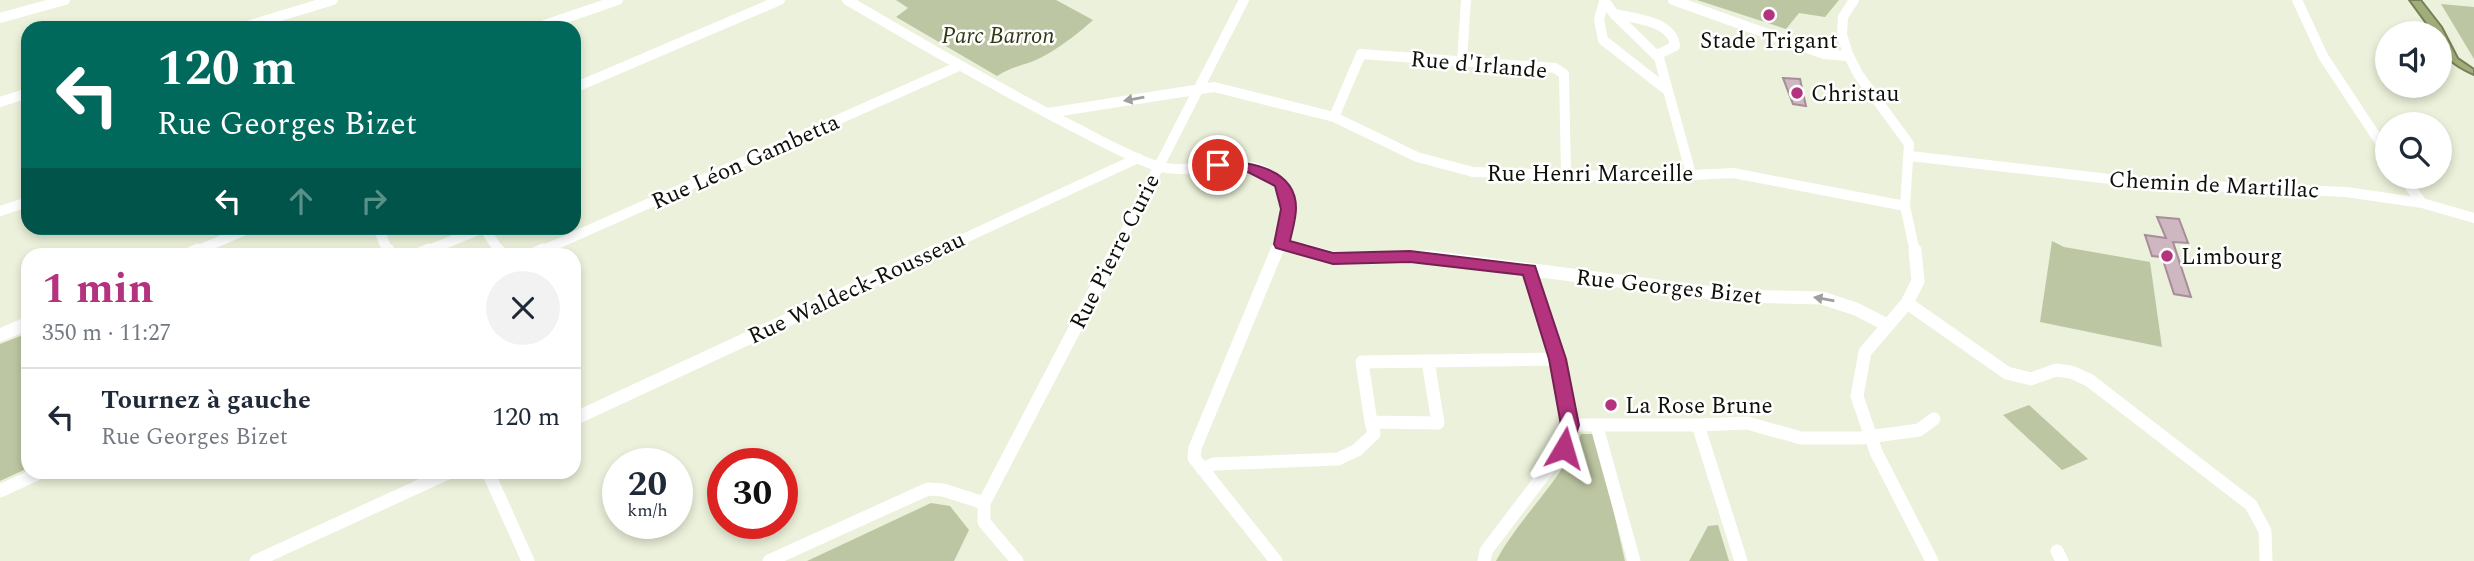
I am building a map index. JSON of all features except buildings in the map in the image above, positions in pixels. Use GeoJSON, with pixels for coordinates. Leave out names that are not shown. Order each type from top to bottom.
{"type":"FeatureCollection","features":[{"type":"Feature","properties":{"kind":"street"},"geometry":{"type":"LineString","coordinates":[[0,18],[65,0]]}},
{"type":"Feature","properties":{"kind":"street"},"geometry":{"type":"LineString","coordinates":[[264,21],[333,0]]}},
{"type":"Feature","properties":{"kind":"street"},"geometry":{"type":"LineString","coordinates":[[556,21],[618,0]]}},
{"type":"Feature","properties":{"kind":"street"},"geometry":{"type":"LineString","coordinates":[[581,85],[779,0]]}},
{"type":"Feature","properties":{"kind":"street"},"geometry":{"type":"LineString","coordinates":[[847,0],[1047,114],[1138,158],[1175,172],[1206,165],[1241,166],[1265,173],[1280,183],[1287,196],[1288,209],[1281,244],[1195,448],[1194,458],[1276,561]]}},
{"type":"Feature","properties":{"kind":"street","name":"Rue Pierre Curie"},"geometry":{"type":"LineString","coordinates":[[1017,561],[984,522],[984,503],[1201,88],[1244,0]]}},
{"type":"Feature","properties":{"kind":"street"},"geometry":{"type":"LineString","coordinates":[[1462,61],[1466,0]]}},
{"type":"Feature","properties":{"kind":"street"},"geometry":{"type":"LineString","coordinates":[[1673,0],[1824,54],[1847,56]]}},
{"type":"Feature","properties":{"kind":"street"},"geometry":{"type":"LineString","coordinates":[[1854,0],[1842,23],[1847,56],[1909,144],[1906,206],[1919,275],[1908,303],[1865,352],[1858,379],[1858,403],[1896,493],[1932,561]]}},
{"type":"Feature","properties":{"kind":"street"},"geometry":{"type":"LineString","coordinates":[[2297,0],[2323,55],[2375,135]]}},
{"type":"Feature","properties":{"kind":"street"},"geometry":{"type":"LineString","coordinates":[[1604,1],[1657,55],[1691,174]]}},
{"type":"Feature","properties":{"kind":"street"},"geometry":{"type":"LineString","coordinates":[[1604,1],[1599,19],[1603,40],[1667,90]]}},
{"type":"Feature","properties":{"kind":"street"},"geometry":{"type":"LineString","coordinates":[[1614,14],[1661,27],[1673,34],[1675,46],[1657,55]]}},
{"type":"Feature","properties":{"kind":"street","name":"Rue d'Irlande"},"geometry":{"type":"LineString","coordinates":[[1334,117],[1361,54],[1555,68],[1564,74],[1566,175]]}},
{"type":"Feature","properties":{"kind":"street","name":"Rue Léon Gambetta"},"geometry":{"type":"LineString","coordinates":[[581,233],[960,66]]}},
{"type":"Feature","properties":{"kind":"street","name":"Rue Henri Marceille"},"geometry":{"type":"LineString","coordinates":[[1047,114],[1214,87],[1334,117],[1417,157],[1454,168],[1507,175],[1656,177],[1745,174],[1906,206]]}},
{"type":"Feature","properties":{"kind":"street"},"geometry":{"type":"LineString","coordinates":[[0,102],[21,95]]}},
{"type":"Feature","properties":{"kind":"street","name":"Chemin de Martillac"},"geometry":{"type":"LineString","coordinates":[[1910,156],[2145,183],[2346,192],[2422,203],[2474,218]]}},
{"type":"Feature","properties":{"kind":"street","name":"Rue Waldeck-Rousseau"},"geometry":{"type":"LineString","coordinates":[[581,416],[1138,158]]}},
{"type":"Feature","properties":{"kind":"street"},"geometry":{"type":"LineString","coordinates":[[2412,189],[2422,203]]}},
{"type":"Feature","properties":{"kind":"street"},"geometry":{"type":"LineString","coordinates":[[0,211],[21,204]]}},
{"type":"Feature","properties":{"kind":"street"},"geometry":{"type":"LineString","coordinates":[[204,248],[234,235]]}},
{"type":"Feature","properties":{"kind":"street"},"geometry":{"type":"LineString","coordinates":[[435,248],[466,235]]}},
{"type":"Feature","properties":{"kind":"street","name":"Rue Léon Gambetta"},"geometry":{"type":"LineString","coordinates":[[548,248],[578,235]]}},
{"type":"Feature","properties":{"kind":"street","name":"Rue Georges Bizet"},"geometry":{"type":"LineString","coordinates":[[1281,244],[1333,258],[1420,257],[1736,296],[1822,298],[1856,309],[1886,325]]}},
{"type":"Feature","properties":{"kind":"street"},"geometry":{"type":"LineString","coordinates":[[1484,561],[1486,551],[1564,448],[1570,425],[1558,359],[1529,270]]}},
{"type":"Feature","properties":{"kind":"street"},"geometry":{"type":"LineString","coordinates":[[1908,303],[2007,373],[2023,380],[2038,381],[2056,370],[2071,372],[2089,380],[2251,505],[2261,516],[2267,533],[2266,561]]}},
{"type":"Feature","properties":{"kind":"street"},"geometry":{"type":"LineString","coordinates":[[0,335],[21,326]]}},
{"type":"Feature","properties":{"kind":"street"},"geometry":{"type":"LineString","coordinates":[[1202,469],[1214,464],[1338,458],[1357,450],[1374,434],[1362,362],[1558,359]]}},
{"type":"Feature","properties":{"kind":"street"},"geometry":{"type":"LineString","coordinates":[[1371,422],[1438,423],[1428,361]]}},
{"type":"Feature","properties":{"kind":"street"},"geometry":{"type":"LineString","coordinates":[[1570,425],[1597,427],[1747,423],[1801,438],[1861,438],[1919,430],[1934,419]]}},
{"type":"Feature","properties":{"kind":"street"},"geometry":{"type":"LineString","coordinates":[[1698,425],[1741,561]]}},
{"type":"Feature","properties":{"kind":"street"},"geometry":{"type":"LineString","coordinates":[[1597,427],[1634,561]]}},
{"type":"Feature","properties":{"kind":"street"},"geometry":{"type":"LineString","coordinates":[[0,491],[26,479]]}},
{"type":"Feature","properties":{"kind":"street"},"geometry":{"type":"LineString","coordinates":[[256,561],[435,479]]}},
{"type":"Feature","properties":{"kind":"street"},"geometry":{"type":"LineString","coordinates":[[491,479],[528,561]]}},
{"type":"Feature","properties":{"kind":"street"},"geometry":{"type":"LineString","coordinates":[[769,561],[928,489],[943,490],[984,503]]}},
{"type":"Feature","properties":{"kind":"green space","name":"Parc Barron"},"geometry":{"type":"Polygon","coordinates":[[[896,0],[1056,0],[1093,20],[1044,56],[997,76],[896,17],[908,8],[896,0]]]}},
{"type":"Feature","properties":{"kind":"green space","name":"Stade Trigant"},"geometry":{"type":"Polygon","coordinates":[[[1697,0],[1839,0],[1825,17],[1799,13],[1786,29],[1697,0]]]}},
{"type":"Feature","properties":{"kind":"green space"},"geometry":{"type":"Polygon","coordinates":[[[2441,4],[2474,7],[2474,59],[2452,21],[2441,4]]]}},
{"type":"Feature","properties":{"kind":"green space"},"geometry":{"type":"Polygon","coordinates":[[[2052,241],[2064,247],[2150,262],[2162,347],[2040,322],[2052,241]]]}},
{"type":"Feature","properties":{"kind":"green space"},"geometry":{"type":"Polygon","coordinates":[[[21,336],[21,471],[0,481],[0,344],[21,336]]]}},
{"type":"Feature","properties":{"kind":"green space"},"geometry":{"type":"Polygon","coordinates":[[[2029,405],[2088,459],[2062,470],[2003,415],[2029,405]]]}},
{"type":"Feature","properties":{"kind":"green space"},"geometry":{"type":"Polygon","coordinates":[[[1581,434],[1596,434],[1625,561],[1496,561],[1563,468],[1581,434]]]}},
{"type":"Feature","properties":{"kind":"green space"},"geometry":{"type":"Polygon","coordinates":[[[931,503],[950,506],[969,530],[954,561],[807,561],[931,503]]]}},
{"type":"Feature","properties":{"kind":"green space"},"geometry":{"type":"Polygon","coordinates":[[[1718,525],[1729,561],[1689,561],[1708,526],[1718,525]]]}},
{"type":"Feature","properties":{"kind":"shaded area"},"geometry":{"type":"Polygon","coordinates":[[[2409,0],[2421,0],[2437,21],[2424,21],[2409,0]]]}},
{"type":"Feature","properties":{"kind":"shaded area"},"geometry":{"type":"Polygon","coordinates":[[[2452,46],[2458,58],[2474,69],[2474,75],[2452,62],[2452,46]]]}},
{"type":"Feature","properties":{"kind":"place","name":"Stade Trigant"},"geometry":{"type":"Point","coordinates":[1769,15]}},
{"type":"Feature","properties":{"kind":"place","name":"Christau"},"geometry":{"type":"Point","coordinates":[1797,93]}},
{"type":"Feature","properties":{"kind":"place","name":"Limbourg"},"geometry":{"type":"Point","coordinates":[2167,256]}},
{"type":"Feature","properties":{"kind":"place","name":"La Rose Brune"},"geometry":{"type":"Point","coordinates":[1611,405]}},
{"type":"Feature","properties":{"kind":"route"},"geometry":{"type":"LineString","coordinates":[[1218,165],[1251,167],[1280,183],[1287,196],[1288,209],[1281,244],[1333,258],[1431,257],[1529,270],[1558,359],[1570,425],[1564,448]]}}]}
